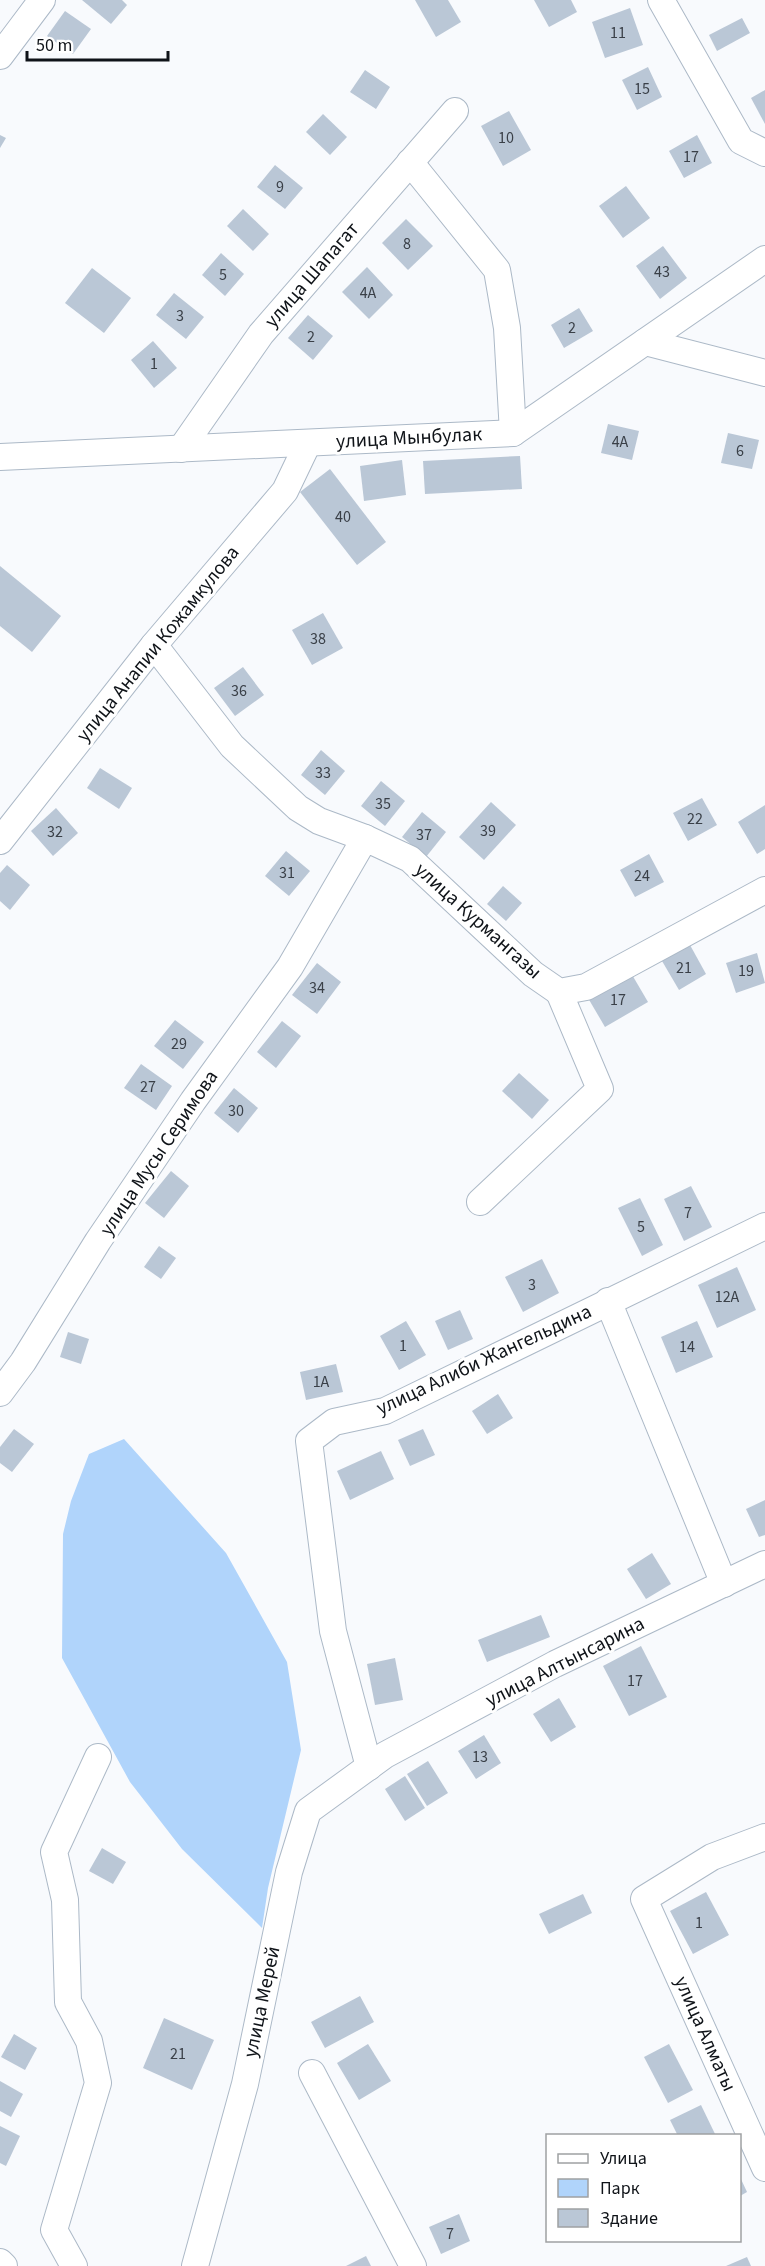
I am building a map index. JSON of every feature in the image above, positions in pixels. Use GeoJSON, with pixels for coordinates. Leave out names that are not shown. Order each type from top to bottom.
{"type":"FeatureCollection","features":[{"type":"Feature","properties":{"kind":"street"},"geometry":{"type":"LineString","coordinates":[[0,56],[42,0]]}},
{"type":"Feature","properties":{"kind":"street"},"geometry":{"type":"LineString","coordinates":[[662,0],[741,141],[765,153]]}},
{"type":"Feature","properties":{"kind":"street","name":"улица Шапагат"},"geometry":{"type":"LineString","coordinates":[[181,449],[261,333],[455,111]]}},
{"type":"Feature","properties":{"kind":"street"},"geometry":{"type":"LineString","coordinates":[[410,162],[497,270],[507,328],[513,433]]}},
{"type":"Feature","properties":{"kind":"street"},"geometry":{"type":"LineString","coordinates":[[513,433],[765,259]]}},
{"type":"Feature","properties":{"kind":"street"},"geometry":{"type":"LineString","coordinates":[[645,342],[765,373]]}},
{"type":"Feature","properties":{"kind":"street","name":"улица Мынбулак"},"geometry":{"type":"LineString","coordinates":[[0,457],[513,433]]}},
{"type":"Feature","properties":{"kind":"street","name":"улица Анапии Кожамкулова"},"geometry":{"type":"LineString","coordinates":[[0,841],[154,645],[285,491],[308,443]]}},
{"type":"Feature","properties":{"kind":"street","name":"улица Курмангазы"},"geometry":{"type":"LineString","coordinates":[[154,645],[232,746],[298,808],[319,821],[365,838],[410,859],[533,974],[559,992],[586,987],[765,890]]}},
{"type":"Feature","properties":{"kind":"street","name":"улица Мусы Серимова"},"geometry":{"type":"LineString","coordinates":[[0,1393],[23,1362],[111,1222],[193,1101],[290,967],[365,838]]}},
{"type":"Feature","properties":{"kind":"street"},"geometry":{"type":"LineString","coordinates":[[480,1202],[600,1089],[559,992]]}},
{"type":"Feature","properties":{"kind":"street","name":"улица Алиби Жангельдина"},"geometry":{"type":"LineString","coordinates":[[369,1767],[333,1631],[309,1441],[334,1422],[385,1411],[765,1226]]}},
{"type":"Feature","properties":{"kind":"street"},"geometry":{"type":"LineString","coordinates":[[608,1301],[724,1584]]}},
{"type":"Feature","properties":{"kind":"street","name":"улица Алтынсарина"},"geometry":{"type":"LineString","coordinates":[[369,1767],[385,1755],[555,1664],[765,1564]]}},
{"type":"Feature","properties":{"kind":"street"},"geometry":{"type":"LineString","coordinates":[[74,2266],[54,2230],[98,2083],[89,2041],[68,2002],[65,1900],[54,1852],[98,1757]]}},
{"type":"Feature","properties":{"kind":"street","name":"улица Мерей"},"geometry":{"type":"LineString","coordinates":[[195,2266],[245,2084],[289,1872],[308,1811],[369,1767]]}},
{"type":"Feature","properties":{"kind":"street","name":"улица Алматы"},"geometry":{"type":"LineString","coordinates":[[765,1838],[712,1857],[644,1899],[765,2168]]}},
{"type":"Feature","properties":{"kind":"street"},"geometry":{"type":"LineString","coordinates":[[312,2073],[413,2266]]}},
{"type":"Feature","properties":{"kind":"street"},"geometry":{"type":"LineString","coordinates":[[0,2262],[4,2266]]}},
{"type":"Feature","properties":{"kind":"green space"},"geometry":{"type":"Polygon","coordinates":[[[124,1439],[226,1553],[287,1662],[301,1750],[268,1888],[262,1928],[182,1849],[130,1782],[62,1658],[63,1534],[71,1501],[89,1454],[124,1439]]]}},
{"type":"Feature","properties":{"kind":"building"},"geometry":{"type":"Polygon","coordinates":[[[82,0],[122,0],[127,5],[111,24],[82,0]]]}},
{"type":"Feature","properties":{"kind":"building"},"geometry":{"type":"Polygon","coordinates":[[[415,0],[448,0],[461,22],[436,37],[415,0]]]}},
{"type":"Feature","properties":{"kind":"building"},"geometry":{"type":"Polygon","coordinates":[[[534,0],[571,0],[577,12],[549,27],[534,0]]]}},
{"type":"Feature","properties":{"kind":"building"},"geometry":{"type":"Polygon","coordinates":[[[630,8],[643,45],[605,58],[592,22],[630,8]]]}},
{"type":"Feature","properties":{"kind":"building"},"geometry":{"type":"Polygon","coordinates":[[[65,11],[91,29],[73,54],[47,36],[65,11]]]}},
{"type":"Feature","properties":{"kind":"building"},"geometry":{"type":"Polygon","coordinates":[[[742,18],[750,33],[717,51],[709,35],[742,18]]]}},
{"type":"Feature","properties":{"kind":"building"},"geometry":{"type":"Polygon","coordinates":[[[648,67],[662,97],[637,110],[622,80],[648,67]]]}},
{"type":"Feature","properties":{"kind":"building"},"geometry":{"type":"Polygon","coordinates":[[[365,70],[390,87],[376,109],[350,92],[365,70]]]}},
{"type":"Feature","properties":{"kind":"building"},"geometry":{"type":"Polygon","coordinates":[[[765,90],[765,124],[751,98],[765,90]]]}},
{"type":"Feature","properties":{"kind":"building"},"geometry":{"type":"Polygon","coordinates":[[[509,111],[531,150],[503,166],[481,126],[509,111]]]}},
{"type":"Feature","properties":{"kind":"building"},"geometry":{"type":"Polygon","coordinates":[[[323,114],[347,137],[330,155],[306,132],[323,114]]]}},
{"type":"Feature","properties":{"kind":"building"},"geometry":{"type":"Polygon","coordinates":[[[0,135],[6,138],[0,148],[0,135]]]}},
{"type":"Feature","properties":{"kind":"building"},"geometry":{"type":"Polygon","coordinates":[[[697,135],[712,163],[684,178],[669,151],[697,135]]]}},
{"type":"Feature","properties":{"kind":"building"},"geometry":{"type":"Polygon","coordinates":[[[275,165],[303,188],[285,209],[257,187],[275,165]]]}},
{"type":"Feature","properties":{"kind":"building"},"geometry":{"type":"Polygon","coordinates":[[[626,186],[650,218],[623,238],[599,206],[626,186]]]}},
{"type":"Feature","properties":{"kind":"building"},"geometry":{"type":"Polygon","coordinates":[[[243,209],[269,234],[253,251],[227,226],[243,209]]]}},
{"type":"Feature","properties":{"kind":"building"},"geometry":{"type":"Polygon","coordinates":[[[406,219],[433,246],[408,270],[382,243],[406,219]]]}},
{"type":"Feature","properties":{"kind":"building"},"geometry":{"type":"Polygon","coordinates":[[[663,246],[687,278],[660,299],[636,266],[663,246]]]}},
{"type":"Feature","properties":{"kind":"building"},"geometry":{"type":"Polygon","coordinates":[[[221,253],[244,274],[225,296],[202,275],[221,253]]]}},
{"type":"Feature","properties":{"kind":"building"},"geometry":{"type":"Polygon","coordinates":[[[367,267],[393,295],[369,319],[342,292],[367,267]]]}},
{"type":"Feature","properties":{"kind":"building"},"geometry":{"type":"Polygon","coordinates":[[[92,268],[131,298],[104,333],[65,303],[92,268]]]}},
{"type":"Feature","properties":{"kind":"building"},"geometry":{"type":"Polygon","coordinates":[[[174,293],[204,317],[186,339],[156,315],[174,293]]]}},
{"type":"Feature","properties":{"kind":"building"},"geometry":{"type":"Polygon","coordinates":[[[579,308],[593,331],[564,348],[551,325],[579,308]]]}},
{"type":"Feature","properties":{"kind":"building"},"geometry":{"type":"Polygon","coordinates":[[[308,315],[333,336],[313,360],[288,338],[308,315]]]}},
{"type":"Feature","properties":{"kind":"building"},"geometry":{"type":"Polygon","coordinates":[[[153,341],[177,368],[154,388],[131,360],[153,341]]]}},
{"type":"Feature","properties":{"kind":"building"},"geometry":{"type":"Polygon","coordinates":[[[608,424],[639,431],[632,460],[601,453],[608,424]]]}},
{"type":"Feature","properties":{"kind":"building"},"geometry":{"type":"Polygon","coordinates":[[[728,433],[759,440],[752,469],[721,463],[728,433]]]}},
{"type":"Feature","properties":{"kind":"building"},"geometry":{"type":"Polygon","coordinates":[[[520,456],[522,489],[425,494],[423,461],[520,456]]]}},
{"type":"Feature","properties":{"kind":"building"},"geometry":{"type":"Polygon","coordinates":[[[402,460],[406,495],[364,501],[360,466],[402,460]]]}},
{"type":"Feature","properties":{"kind":"building"},"geometry":{"type":"Polygon","coordinates":[[[330,469],[386,542],[357,565],[300,492],[330,469]]]}},
{"type":"Feature","properties":{"kind":"building"},"geometry":{"type":"Polygon","coordinates":[[[0,566],[61,616],[32,652],[0,626],[0,566]]]}},
{"type":"Feature","properties":{"kind":"building"},"geometry":{"type":"Polygon","coordinates":[[[323,613],[343,648],[312,665],[292,630],[323,613]]]}},
{"type":"Feature","properties":{"kind":"building"},"geometry":{"type":"Polygon","coordinates":[[[243,667],[264,695],[235,716],[214,688],[243,667]]]}},
{"type":"Feature","properties":{"kind":"building"},"geometry":{"type":"Polygon","coordinates":[[[321,750],[345,771],[325,795],[301,775],[321,750]]]}},
{"type":"Feature","properties":{"kind":"building"},"geometry":{"type":"Polygon","coordinates":[[[100,768],[132,788],[119,809],[87,788],[100,768]]]}},
{"type":"Feature","properties":{"kind":"building"},"geometry":{"type":"Polygon","coordinates":[[[381,781],[405,801],[385,826],[361,806],[381,781]]]}},
{"type":"Feature","properties":{"kind":"building"},"geometry":{"type":"Polygon","coordinates":[[[702,798],[717,825],[688,841],[673,813],[702,798]]]}},
{"type":"Feature","properties":{"kind":"building"},"geometry":{"type":"Polygon","coordinates":[[[491,802],[516,825],[484,860],[459,837],[491,802]]]}},
{"type":"Feature","properties":{"kind":"building"},"geometry":{"type":"Polygon","coordinates":[[[765,805],[765,849],[757,854],[738,822],[765,805]]]}},
{"type":"Feature","properties":{"kind":"building"},"geometry":{"type":"Polygon","coordinates":[[[56,808],[78,833],[53,856],[31,831],[56,808]]]}},
{"type":"Feature","properties":{"kind":"building"},"geometry":{"type":"Polygon","coordinates":[[[422,812],[446,832],[426,857],[402,837],[422,812]]]}},
{"type":"Feature","properties":{"kind":"building"},"geometry":{"type":"Polygon","coordinates":[[[286,851],[310,871],[289,896],[265,876],[286,851]]]}},
{"type":"Feature","properties":{"kind":"building"},"geometry":{"type":"Polygon","coordinates":[[[649,854],[664,882],[635,897],[620,870],[649,854]]]}},
{"type":"Feature","properties":{"kind":"building"},"geometry":{"type":"Polygon","coordinates":[[[7,865],[30,885],[10,910],[0,901],[0,873],[7,865]]]}},
{"type":"Feature","properties":{"kind":"building"},"geometry":{"type":"Polygon","coordinates":[[[503,886],[522,903],[506,921],[487,904],[503,886]]]}},
{"type":"Feature","properties":{"kind":"building"},"geometry":{"type":"Polygon","coordinates":[[[690,945],[706,974],[679,990],[662,961],[690,945]]]}},
{"type":"Feature","properties":{"kind":"building"},"geometry":{"type":"Polygon","coordinates":[[[757,953],[765,983],[736,993],[726,963],[757,953]]]}},
{"type":"Feature","properties":{"kind":"building"},"geometry":{"type":"Polygon","coordinates":[[[317,963],[341,982],[317,1014],[292,995],[317,963]]]}},
{"type":"Feature","properties":{"kind":"building"},"geometry":{"type":"Polygon","coordinates":[[[631,973],[648,1002],[605,1027],[588,998],[631,973]]]}},
{"type":"Feature","properties":{"kind":"building"},"geometry":{"type":"Polygon","coordinates":[[[175,1020],[204,1042],[183,1069],[154,1046],[175,1020]]]}},
{"type":"Feature","properties":{"kind":"building"},"geometry":{"type":"Polygon","coordinates":[[[282,1021],[301,1036],[276,1068],[257,1052],[282,1021]]]}},
{"type":"Feature","properties":{"kind":"building"},"geometry":{"type":"Polygon","coordinates":[[[141,1064],[172,1086],[156,1110],[124,1088],[141,1064]]]}},
{"type":"Feature","properties":{"kind":"building"},"geometry":{"type":"Polygon","coordinates":[[[519,1073],[549,1100],[532,1119],[502,1091],[519,1073]]]}},
{"type":"Feature","properties":{"kind":"building"},"geometry":{"type":"Polygon","coordinates":[[[234,1088],[258,1108],[238,1133],[214,1113],[234,1088]]]}},
{"type":"Feature","properties":{"kind":"building"},"geometry":{"type":"Polygon","coordinates":[[[171,1171],[189,1186],[164,1218],[145,1203],[171,1171]]]}},
{"type":"Feature","properties":{"kind":"building"},"geometry":{"type":"Polygon","coordinates":[[[691,1186],[712,1227],[684,1241],[664,1199],[691,1186]]]}},
{"type":"Feature","properties":{"kind":"building"},"geometry":{"type":"Polygon","coordinates":[[[640,1198],[663,1245],[642,1256],[618,1208],[640,1198]]]}},
{"type":"Feature","properties":{"kind":"building"},"geometry":{"type":"Polygon","coordinates":[[[159,1246],[176,1258],[161,1279],[144,1267],[159,1246]]]}},
{"type":"Feature","properties":{"kind":"building"},"geometry":{"type":"Polygon","coordinates":[[[542,1259],[559,1293],[523,1312],[505,1277],[542,1259]]]}},
{"type":"Feature","properties":{"kind":"building"},"geometry":{"type":"Polygon","coordinates":[[[737,1267],[756,1310],[717,1328],[698,1285],[737,1267]]]}},
{"type":"Feature","properties":{"kind":"building"},"geometry":{"type":"Polygon","coordinates":[[[460,1310],[473,1339],[448,1350],[435,1321],[460,1310]]]}},
{"type":"Feature","properties":{"kind":"building"},"geometry":{"type":"Polygon","coordinates":[[[406,1321],[426,1355],[399,1370],[380,1336],[406,1321]]]}},
{"type":"Feature","properties":{"kind":"building"},"geometry":{"type":"Polygon","coordinates":[[[697,1321],[713,1357],[676,1373],[661,1337],[697,1321]]]}},
{"type":"Feature","properties":{"kind":"building"},"geometry":{"type":"Polygon","coordinates":[[[68,1332],[89,1339],[81,1364],[60,1357],[68,1332]]]}},
{"type":"Feature","properties":{"kind":"building"},"geometry":{"type":"Polygon","coordinates":[[[336,1364],[343,1392],[306,1400],[300,1372],[336,1364]]]}},
{"type":"Feature","properties":{"kind":"building"},"geometry":{"type":"Polygon","coordinates":[[[498,1394],[513,1418],[487,1434],[472,1411],[498,1394]]]}},
{"type":"Feature","properties":{"kind":"building"},"geometry":{"type":"Polygon","coordinates":[[[14,1429],[34,1444],[12,1472],[0,1463],[0,1447],[14,1429]]]}},
{"type":"Feature","properties":{"kind":"building"},"geometry":{"type":"Polygon","coordinates":[[[423,1429],[435,1455],[410,1466],[398,1440],[423,1429]]]}},
{"type":"Feature","properties":{"kind":"building"},"geometry":{"type":"Polygon","coordinates":[[[381,1451],[394,1479],[350,1500],[337,1471],[381,1451]]]}},
{"type":"Feature","properties":{"kind":"building"},"geometry":{"type":"Polygon","coordinates":[[[765,1500],[765,1535],[759,1537],[746,1509],[765,1500]]]}},
{"type":"Feature","properties":{"kind":"building"},"geometry":{"type":"Polygon","coordinates":[[[652,1553],[671,1584],[646,1599],[627,1569],[652,1553]]]}},
{"type":"Feature","properties":{"kind":"building"},"geometry":{"type":"Polygon","coordinates":[[[541,1615],[550,1637],[487,1662],[478,1640],[541,1615]]]}},
{"type":"Feature","properties":{"kind":"building"},"geometry":{"type":"Polygon","coordinates":[[[641,1646],[667,1697],[629,1716],[603,1666],[641,1646]]]}},
{"type":"Feature","properties":{"kind":"building"},"geometry":{"type":"Polygon","coordinates":[[[395,1658],[403,1700],[375,1705],[367,1664],[395,1658]]]}},
{"type":"Feature","properties":{"kind":"building"},"geometry":{"type":"Polygon","coordinates":[[[559,1698],[576,1727],[551,1742],[533,1714],[559,1698]]]}},
{"type":"Feature","properties":{"kind":"building"},"geometry":{"type":"Polygon","coordinates":[[[484,1735],[501,1763],[476,1779],[458,1751],[484,1735]]]}},
{"type":"Feature","properties":{"kind":"building"},"geometry":{"type":"Polygon","coordinates":[[[428,1761],[448,1793],[427,1806],[407,1774],[428,1761]]]}},
{"type":"Feature","properties":{"kind":"building"},"geometry":{"type":"Polygon","coordinates":[[[405,1776],[425,1808],[405,1821],[385,1789],[405,1776]]]}},
{"type":"Feature","properties":{"kind":"building"},"geometry":{"type":"Polygon","coordinates":[[[102,1848],[126,1862],[113,1884],[89,1871],[102,1848]]]}},
{"type":"Feature","properties":{"kind":"building"},"geometry":{"type":"Polygon","coordinates":[[[706,1892],[729,1935],[693,1954],[670,1911],[706,1892]]]}},
{"type":"Feature","properties":{"kind":"building"},"geometry":{"type":"Polygon","coordinates":[[[583,1894],[592,1913],[549,1934],[539,1914],[583,1894]]]}},
{"type":"Feature","properties":{"kind":"building"},"geometry":{"type":"Polygon","coordinates":[[[360,1996],[374,2022],[325,2048],[311,2022],[360,1996]]]}},
{"type":"Feature","properties":{"kind":"building"},"geometry":{"type":"Polygon","coordinates":[[[164,2018],[214,2040],[192,2090],[143,2068],[164,2018]]]}},
{"type":"Feature","properties":{"kind":"building"},"geometry":{"type":"Polygon","coordinates":[[[14,2034],[37,2048],[25,2070],[1,2057],[14,2034]]]}},
{"type":"Feature","properties":{"kind":"building"},"geometry":{"type":"Polygon","coordinates":[[[368,2044],[391,2081],[359,2100],[337,2063],[368,2044]]]}},
{"type":"Feature","properties":{"kind":"building"},"geometry":{"type":"Polygon","coordinates":[[[669,2044],[693,2090],[668,2103],[644,2057],[669,2044]]]}},
{"type":"Feature","properties":{"kind":"building"},"geometry":{"type":"Polygon","coordinates":[[[0,2081],[23,2094],[11,2117],[0,2111],[0,2081]]]}},
{"type":"Feature","properties":{"kind":"building"},"geometry":{"type":"Polygon","coordinates":[[[701,2105],[715,2134],[677,2134],[670,2120],[701,2105]]]}},
{"type":"Feature","properties":{"kind":"building"},"geometry":{"type":"Polygon","coordinates":[[[0,2126],[20,2136],[6,2166],[0,2163],[0,2126]]]}},
{"type":"Feature","properties":{"kind":"building"},"geometry":{"type":"Polygon","coordinates":[[[741,2179],[747,2192],[741,2195],[741,2179]]]}},
{"type":"Feature","properties":{"kind":"building"},"geometry":{"type":"Polygon","coordinates":[[[459,2214],[470,2241],[441,2254],[429,2227],[459,2214]]]}},
{"type":"Feature","properties":{"kind":"building"},"geometry":{"type":"Polygon","coordinates":[[[366,2256],[371,2266],[346,2266],[366,2256]]]}},
{"type":"Feature","properties":{"kind":"building"},"geometry":{"type":"Polygon","coordinates":[[[747,2257],[751,2266],[726,2266],[747,2257]]]}}]}
